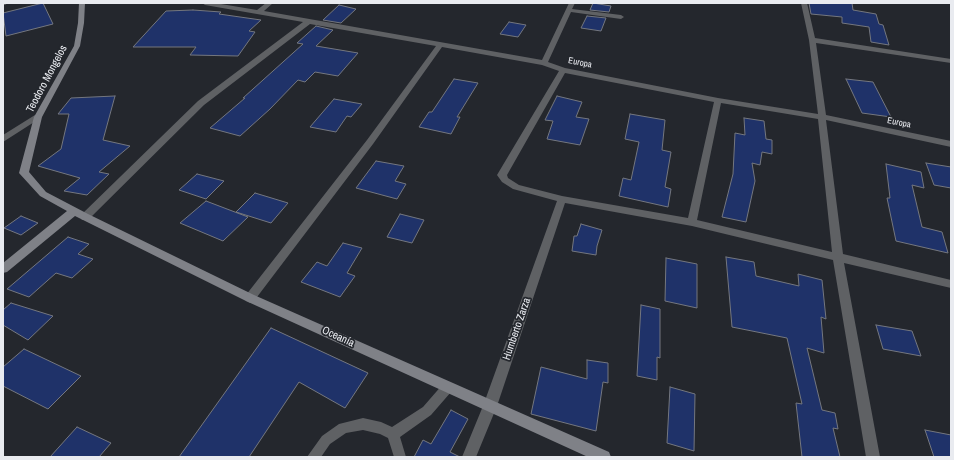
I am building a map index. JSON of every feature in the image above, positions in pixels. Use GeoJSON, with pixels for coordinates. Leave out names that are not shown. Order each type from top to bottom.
{"type":"FeatureCollection","features":[{"type":"Feature","properties":{"kind":"street","name":"Teodoro Mongelos"},"geometry":{"type":"LineString","coordinates":[[74,211],[44,194],[24,173],[38,118],[77,46],[81,24],[82,3]]}},
{"type":"Feature","properties":{"kind":"street","name":"Europa"},"geometry":{"type":"LineString","coordinates":[[206,3],[544,63],[563,70],[718,100],[822,118],[951,144]]}},
{"type":"Feature","properties":{"kind":"street"},"geometry":{"type":"LineString","coordinates":[[258,13],[270,3]]}},
{"type":"Feature","properties":{"kind":"street"},"geometry":{"type":"LineString","coordinates":[[544,63],[572,3]]}},
{"type":"Feature","properties":{"kind":"street"},"geometry":{"type":"LineString","coordinates":[[804,3],[812,40],[838,256],[873,457]]}},
{"type":"Feature","properties":{"kind":"street"},"geometry":{"type":"LineString","coordinates":[[569,10],[621,17]]}},
{"type":"Feature","properties":{"kind":"street"},"geometry":{"type":"LineString","coordinates":[[86,217],[201,102],[308,22]]}},
{"type":"Feature","properties":{"kind":"street"},"geometry":{"type":"LineString","coordinates":[[812,40],[951,61]]}},
{"type":"Feature","properties":{"kind":"street"},"geometry":{"type":"LineString","coordinates":[[250,298],[370,142],[441,44]]}},
{"type":"Feature","properties":{"kind":"street"},"geometry":{"type":"LineString","coordinates":[[563,70],[502,174],[505,180],[516,187],[562,199],[692,222],[951,284]]}},
{"type":"Feature","properties":{"kind":"street"},"geometry":{"type":"LineString","coordinates":[[692,222],[718,100]]}},
{"type":"Feature","properties":{"kind":"street"},"geometry":{"type":"LineString","coordinates":[[3,139],[38,118]]}},
{"type":"Feature","properties":{"kind":"street","name":"Humberto Zarza"},"geometry":{"type":"LineString","coordinates":[[469,457],[490,406],[562,199]]}},
{"type":"Feature","properties":{"kind":"street"},"geometry":{"type":"LineString","coordinates":[[3,269],[74,211]]}},
{"type":"Feature","properties":{"kind":"street","name":"Oceanía"},"geometry":{"type":"LineString","coordinates":[[74,211],[250,298],[447,388],[604,457]]}},
{"type":"Feature","properties":{"kind":"lane"},"geometry":{"type":"LineString","coordinates":[[394,434],[427,411],[447,388]]}},
{"type":"Feature","properties":{"kind":"lane"},"geometry":{"type":"LineString","coordinates":[[314,457],[326,440],[343,428],[363,424],[381,428],[394,434]]}},
{"type":"Feature","properties":{"kind":"lane"},"geometry":{"type":"LineString","coordinates":[[394,434],[400,457]]}},
{"type":"Feature","properties":{"kind":"building"},"geometry":{"type":"Polygon","coordinates":[[[43,3],[53,24],[6,36],[3,13],[43,3]]]}},
{"type":"Feature","properties":{"kind":"building"},"geometry":{"type":"Polygon","coordinates":[[[593,3],[611,6],[609,12],[590,10],[593,3]]]}},
{"type":"Feature","properties":{"kind":"building"},"geometry":{"type":"Polygon","coordinates":[[[809,3],[852,3],[853,10],[876,14],[879,24],[883,25],[889,45],[871,42],[869,27],[842,23],[842,17],[811,14],[809,3]]]}},
{"type":"Feature","properties":{"kind":"building"},"geometry":{"type":"Polygon","coordinates":[[[339,5],[356,9],[341,23],[323,20],[339,5]]]}},
{"type":"Feature","properties":{"kind":"building"},"geometry":{"type":"Polygon","coordinates":[[[193,10],[221,12],[219,14],[261,20],[249,31],[255,32],[238,56],[190,55],[196,47],[133,47],[166,11],[193,10]]]}},
{"type":"Feature","properties":{"kind":"building"},"geometry":{"type":"Polygon","coordinates":[[[587,16],[606,18],[601,31],[581,28],[587,16]]]}},
{"type":"Feature","properties":{"kind":"building"},"geometry":{"type":"Polygon","coordinates":[[[509,22],[526,25],[518,37],[500,34],[509,22]]]}},
{"type":"Feature","properties":{"kind":"building"},"geometry":{"type":"Polygon","coordinates":[[[316,26],[333,30],[316,46],[358,53],[338,76],[315,72],[305,82],[298,80],[270,109],[240,136],[210,128],[303,44],[297,43],[316,26]]]}},
{"type":"Feature","properties":{"kind":"building"},"geometry":{"type":"Polygon","coordinates":[[[454,79],[478,83],[457,117],[460,117],[451,134],[419,127],[429,112],[432,112],[454,79]]]}},
{"type":"Feature","properties":{"kind":"building"},"geometry":{"type":"Polygon","coordinates":[[[846,79],[873,82],[891,117],[862,113],[846,79]]]}},
{"type":"Feature","properties":{"kind":"building"},"geometry":{"type":"Polygon","coordinates":[[[115,96],[103,140],[130,146],[99,172],[109,174],[87,195],[64,191],[80,178],[38,166],[61,149],[69,114],[58,114],[71,98],[115,96]]]}},
{"type":"Feature","properties":{"kind":"building"},"geometry":{"type":"Polygon","coordinates":[[[557,96],[582,102],[576,117],[589,119],[580,145],[547,139],[553,121],[545,120],[557,96]]]}},
{"type":"Feature","properties":{"kind":"building"},"geometry":{"type":"Polygon","coordinates":[[[334,99],[362,104],[351,117],[347,116],[336,132],[310,127],[334,99]]]}},
{"type":"Feature","properties":{"kind":"building"},"geometry":{"type":"Polygon","coordinates":[[[630,114],[665,120],[662,150],[671,152],[665,187],[671,189],[668,207],[619,196],[623,178],[631,180],[639,142],[625,139],[630,114]]]}},
{"type":"Feature","properties":{"kind":"building"},"geometry":{"type":"Polygon","coordinates":[[[744,118],[764,121],[766,139],[772,140],[772,154],[762,152],[760,165],[752,163],[755,181],[746,222],[722,217],[733,174],[735,133],[745,135],[744,118]]]}},
{"type":"Feature","properties":{"kind":"building"},"geometry":{"type":"Polygon","coordinates":[[[376,161],[404,166],[395,181],[406,184],[397,199],[356,188],[376,161]]]}},
{"type":"Feature","properties":{"kind":"building"},"geometry":{"type":"Polygon","coordinates":[[[926,163],[951,167],[951,188],[934,185],[926,163]]]}},
{"type":"Feature","properties":{"kind":"building"},"geometry":{"type":"Polygon","coordinates":[[[886,164],[921,172],[924,188],[912,185],[922,227],[942,232],[948,253],[896,241],[887,198],[890,198],[886,164]]]}},
{"type":"Feature","properties":{"kind":"building"},"geometry":{"type":"Polygon","coordinates":[[[197,174],[224,181],[206,199],[179,190],[197,174]]]}},
{"type":"Feature","properties":{"kind":"building"},"geometry":{"type":"Polygon","coordinates":[[[255,193],[288,203],[271,223],[236,212],[255,193]]]}},
{"type":"Feature","properties":{"kind":"building"},"geometry":{"type":"Polygon","coordinates":[[[206,201],[248,217],[223,241],[180,223],[206,201]]]}},
{"type":"Feature","properties":{"kind":"building"},"geometry":{"type":"Polygon","coordinates":[[[400,214],[424,220],[412,243],[387,237],[400,214]]]}},
{"type":"Feature","properties":{"kind":"building"},"geometry":{"type":"Polygon","coordinates":[[[21,216],[38,223],[21,235],[4,228],[21,216]]]}},
{"type":"Feature","properties":{"kind":"building"},"geometry":{"type":"Polygon","coordinates":[[[581,224],[602,230],[596,255],[572,251],[574,236],[577,236],[581,224]]]}},
{"type":"Feature","properties":{"kind":"building"},"geometry":{"type":"Polygon","coordinates":[[[68,237],[89,244],[78,254],[93,259],[72,278],[56,273],[29,297],[7,289],[68,237]]]}},
{"type":"Feature","properties":{"kind":"building"},"geometry":{"type":"Polygon","coordinates":[[[343,243],[362,248],[347,273],[355,276],[340,297],[301,282],[317,262],[327,266],[343,243]]]}},
{"type":"Feature","properties":{"kind":"building"},"geometry":{"type":"Polygon","coordinates":[[[726,257],[754,262],[756,276],[799,286],[798,274],[822,280],[826,319],[821,317],[824,353],[807,348],[822,410],[835,413],[838,429],[833,428],[840,457],[802,457],[796,403],[802,404],[787,338],[732,327],[726,257]]]}},
{"type":"Feature","properties":{"kind":"building"},"geometry":{"type":"Polygon","coordinates":[[[666,258],[697,264],[697,308],[665,301],[666,258]]]}},
{"type":"Feature","properties":{"kind":"building"},"geometry":{"type":"Polygon","coordinates":[[[11,303],[53,316],[28,340],[3,325],[3,310],[11,303]]]}},
{"type":"Feature","properties":{"kind":"building"},"geometry":{"type":"Polygon","coordinates":[[[641,305],[660,309],[660,358],[657,357],[657,380],[637,376],[641,305]]]}},
{"type":"Feature","properties":{"kind":"building"},"geometry":{"type":"Polygon","coordinates":[[[876,325],[912,331],[921,356],[883,349],[876,325]]]}},
{"type":"Feature","properties":{"kind":"building"},"geometry":{"type":"Polygon","coordinates":[[[271,328],[368,373],[345,408],[299,382],[249,457],[179,457],[271,328]]]}},
{"type":"Feature","properties":{"kind":"building"},"geometry":{"type":"Polygon","coordinates":[[[24,349],[81,376],[48,409],[3,386],[3,367],[24,349]]]}},
{"type":"Feature","properties":{"kind":"building"},"geometry":{"type":"Polygon","coordinates":[[[587,360],[608,363],[608,383],[603,382],[596,431],[531,414],[541,367],[587,379],[587,360]]]}},
{"type":"Feature","properties":{"kind":"building"},"geometry":{"type":"Polygon","coordinates":[[[670,387],[695,394],[694,451],[667,443],[670,387]]]}},
{"type":"Feature","properties":{"kind":"building"},"geometry":{"type":"Polygon","coordinates":[[[451,410],[468,419],[450,452],[460,457],[414,457],[423,440],[431,444],[451,410]]]}},
{"type":"Feature","properties":{"kind":"building"},"geometry":{"type":"Polygon","coordinates":[[[77,427],[111,443],[99,457],[50,457],[77,427]]]}},
{"type":"Feature","properties":{"kind":"building"},"geometry":{"type":"Polygon","coordinates":[[[925,430],[951,435],[951,457],[934,457],[925,430]]]}}]}
